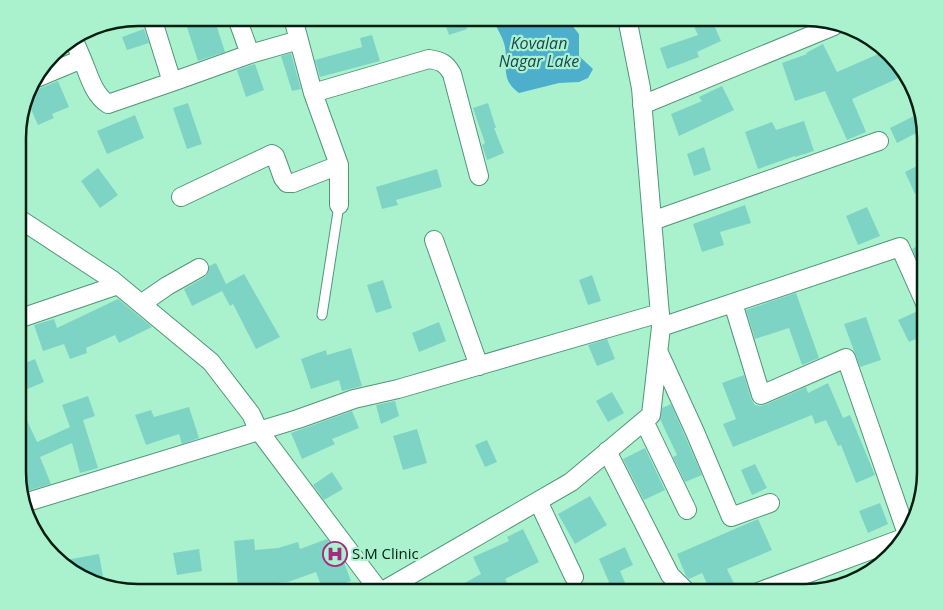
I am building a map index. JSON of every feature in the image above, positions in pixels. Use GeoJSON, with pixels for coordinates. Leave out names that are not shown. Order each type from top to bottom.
{"type":"FeatureCollection","features":[{"type":"Feature","properties":{"kind":"street"},"geometry":{"type":"LineString","coordinates":[[154,26],[172,82]]}},
{"type":"Feature","properties":{"kind":"street"},"geometry":{"type":"LineString","coordinates":[[240,26],[250,54]]}},
{"type":"Feature","properties":{"kind":"street"},"geometry":{"type":"LineString","coordinates":[[295,26],[313,93],[338,165],[339,204]]}},
{"type":"Feature","properties":{"kind":"street"},"geometry":{"type":"LineString","coordinates":[[394,584],[571,482],[651,415],[661,320],[641,88],[629,26]]}},
{"type":"Feature","properties":{"kind":"street"},"geometry":{"type":"LineString","coordinates":[[642,105],[828,28]]}},
{"type":"Feature","properties":{"kind":"street"},"geometry":{"type":"LineString","coordinates":[[76,45],[96,93],[101,100],[108,104],[250,54],[299,40]]}},
{"type":"Feature","properties":{"kind":"street"},"geometry":{"type":"LineString","coordinates":[[47,73],[82,59]]}},
{"type":"Feature","properties":{"kind":"street"},"geometry":{"type":"LineString","coordinates":[[313,93],[430,60],[440,61],[447,65],[452,74],[479,176]]}},
{"type":"Feature","properties":{"kind":"street"},"geometry":{"type":"LineString","coordinates":[[652,221],[879,141]]}},
{"type":"Feature","properties":{"kind":"street"},"geometry":{"type":"LineString","coordinates":[[181,197],[272,154],[275,156],[283,178],[288,183],[293,183],[338,165]]}},
{"type":"Feature","properties":{"kind":"street"},"geometry":{"type":"LineString","coordinates":[[26,223],[118,285],[211,362],[251,414],[259,431],[374,584]]}},
{"type":"Feature","properties":{"kind":"street"},"geometry":{"type":"LineString","coordinates":[[434,240],[479,366]]}},
{"type":"Feature","properties":{"kind":"street"},"geometry":{"type":"LineString","coordinates":[[30,501],[354,400],[479,366],[733,303],[900,247],[917,285]]}},
{"type":"Feature","properties":{"kind":"street"},"geometry":{"type":"LineString","coordinates":[[141,304],[167,286],[199,268]]}},
{"type":"Feature","properties":{"kind":"street"},"geometry":{"type":"LineString","coordinates":[[26,316],[118,285]]}},
{"type":"Feature","properties":{"kind":"street"},"geometry":{"type":"LineString","coordinates":[[733,303],[761,394],[846,358],[903,526]]}},
{"type":"Feature","properties":{"kind":"street"},"geometry":{"type":"LineString","coordinates":[[658,352],[731,517],[770,503]]}},
{"type":"Feature","properties":{"kind":"street"},"geometry":{"type":"LineString","coordinates":[[644,421],[687,510]]}},
{"type":"Feature","properties":{"kind":"street"},"geometry":{"type":"LineString","coordinates":[[607,451],[670,575],[678,584]]}},
{"type":"Feature","properties":{"kind":"street"},"geometry":{"type":"LineString","coordinates":[[538,501],[574,577]]}},
{"type":"Feature","properties":{"kind":"street"},"geometry":{"type":"LineString","coordinates":[[793,584],[893,541]]}},
{"type":"Feature","properties":{"kind":"lane"},"geometry":{"type":"LineString","coordinates":[[322,315],[339,204]]}},
{"type":"Feature","properties":{"kind":"water","name":"Kovalan Nagar Lake"},"geometry":{"type":"Polygon","coordinates":[[[496,26],[572,26],[579,34],[579,56],[593,69],[588,78],[579,82],[559,83],[519,93],[509,83],[507,77],[505,47],[496,26]]]}},
{"type":"Feature","properties":{"kind":"building"},"geometry":{"type":"Polygon","coordinates":[[[187,26],[217,26],[225,52],[198,61],[187,26]]]}},
{"type":"Feature","properties":{"kind":"building"},"geometry":{"type":"Polygon","coordinates":[[[446,26],[466,26],[467,29],[449,35],[446,26]]]}},
{"type":"Feature","properties":{"kind":"building"},"geometry":{"type":"Polygon","coordinates":[[[694,26],[714,26],[721,41],[697,52],[699,57],[667,69],[660,48],[698,35],[694,26]]]}},
{"type":"Feature","properties":{"kind":"building"},"geometry":{"type":"Polygon","coordinates":[[[144,29],[149,43],[127,50],[122,37],[144,29]]]}},
{"type":"Feature","properties":{"kind":"building"},"geometry":{"type":"Polygon","coordinates":[[[372,35],[380,61],[320,77],[315,60],[362,47],[360,38],[372,35]]]}},
{"type":"Feature","properties":{"kind":"building"},"geometry":{"type":"Polygon","coordinates":[[[823,44],[837,72],[879,54],[894,70],[899,78],[852,99],[866,132],[847,140],[825,91],[795,101],[782,63],[823,44]]]}},
{"type":"Feature","properties":{"kind":"building"},"geometry":{"type":"Polygon","coordinates":[[[291,53],[301,89],[292,91],[281,56],[291,53]]]}},
{"type":"Feature","properties":{"kind":"building"},"geometry":{"type":"Polygon","coordinates":[[[255,64],[264,90],[246,97],[237,70],[255,64]]]}},
{"type":"Feature","properties":{"kind":"building"},"geometry":{"type":"Polygon","coordinates":[[[58,81],[69,107],[52,114],[54,118],[38,125],[30,108],[38,89],[58,81]]]}},
{"type":"Feature","properties":{"kind":"building"},"geometry":{"type":"Polygon","coordinates":[[[722,86],[734,110],[679,136],[671,114],[702,101],[699,97],[722,86]]]}},
{"type":"Feature","properties":{"kind":"building"},"geometry":{"type":"Polygon","coordinates":[[[188,103],[202,144],[187,149],[173,108],[188,103]]]}},
{"type":"Feature","properties":{"kind":"building"},"geometry":{"type":"Polygon","coordinates":[[[488,103],[496,128],[494,128],[504,153],[487,160],[482,145],[485,143],[473,108],[488,103]]]}},
{"type":"Feature","properties":{"kind":"building"},"geometry":{"type":"Polygon","coordinates":[[[135,115],[144,138],[107,154],[97,131],[135,115]]]}},
{"type":"Feature","properties":{"kind":"building"},"geometry":{"type":"Polygon","coordinates":[[[914,116],[917,133],[897,143],[890,128],[914,116]]]}},
{"type":"Feature","properties":{"kind":"building"},"geometry":{"type":"Polygon","coordinates":[[[804,121],[814,151],[758,169],[745,132],[772,122],[776,130],[804,121]]]}},
{"type":"Feature","properties":{"kind":"building"},"geometry":{"type":"Polygon","coordinates":[[[704,147],[711,170],[694,176],[687,154],[704,147]]]}},
{"type":"Feature","properties":{"kind":"building"},"geometry":{"type":"Polygon","coordinates":[[[917,166],[917,193],[915,194],[905,172],[917,166]]]}},
{"type":"Feature","properties":{"kind":"building"},"geometry":{"type":"Polygon","coordinates":[[[98,168],[118,195],[100,208],[81,181],[98,168]]]}},
{"type":"Feature","properties":{"kind":"building"},"geometry":{"type":"Polygon","coordinates":[[[437,169],[442,187],[396,200],[398,205],[382,209],[376,187],[437,169]]]}},
{"type":"Feature","properties":{"kind":"building"},"geometry":{"type":"Polygon","coordinates":[[[745,205],[751,223],[720,232],[724,245],[702,252],[693,224],[745,205]]]}},
{"type":"Feature","properties":{"kind":"building"},"geometry":{"type":"Polygon","coordinates":[[[867,207],[880,236],[858,245],[846,216],[867,207]]]}},
{"type":"Feature","properties":{"kind":"building"},"geometry":{"type":"Polygon","coordinates":[[[917,246],[917,260],[912,249],[917,246]]]}},
{"type":"Feature","properties":{"kind":"building"},"geometry":{"type":"Polygon","coordinates":[[[216,263],[226,284],[244,274],[280,337],[256,349],[233,304],[230,306],[222,291],[192,306],[184,289],[205,277],[209,266],[216,263]]]}},
{"type":"Feature","properties":{"kind":"building"},"geometry":{"type":"Polygon","coordinates":[[[592,275],[601,301],[588,305],[579,280],[592,275]]]}},
{"type":"Feature","properties":{"kind":"building"},"geometry":{"type":"Polygon","coordinates":[[[383,280],[392,308],[376,313],[367,285],[383,280]]]}},
{"type":"Feature","properties":{"kind":"building"},"geometry":{"type":"Polygon","coordinates":[[[796,293],[819,358],[802,365],[789,328],[755,339],[746,310],[796,293]]]}},
{"type":"Feature","properties":{"kind":"building"},"geometry":{"type":"Polygon","coordinates":[[[118,299],[152,327],[119,343],[115,335],[86,348],[87,353],[70,359],[64,344],[43,351],[34,325],[54,319],[57,328],[118,299]]]}},
{"type":"Feature","properties":{"kind":"building"},"geometry":{"type":"Polygon","coordinates":[[[917,311],[917,338],[909,342],[898,320],[917,311]]]}},
{"type":"Feature","properties":{"kind":"building"},"geometry":{"type":"Polygon","coordinates":[[[866,317],[881,360],[860,367],[844,324],[866,317]]]}},
{"type":"Feature","properties":{"kind":"building"},"geometry":{"type":"Polygon","coordinates":[[[439,322],[446,341],[419,352],[412,333],[439,322]]]}},
{"type":"Feature","properties":{"kind":"building"},"geometry":{"type":"Polygon","coordinates":[[[607,339],[615,359],[597,366],[588,345],[607,339]]]}},
{"type":"Feature","properties":{"kind":"building"},"geometry":{"type":"Polygon","coordinates":[[[351,348],[362,386],[342,391],[339,380],[311,389],[301,359],[326,350],[327,355],[351,348]]]}},
{"type":"Feature","properties":{"kind":"building"},"geometry":{"type":"Polygon","coordinates":[[[35,359],[44,382],[26,390],[26,363],[35,359]]]}},
{"type":"Feature","properties":{"kind":"building"},"geometry":{"type":"Polygon","coordinates":[[[744,375],[751,399],[755,405],[760,406],[806,387],[808,393],[828,383],[843,418],[850,415],[875,475],[856,483],[841,445],[838,446],[826,420],[815,424],[812,415],[733,447],[723,424],[736,419],[722,383],[744,375]]]}},
{"type":"Feature","properties":{"kind":"building"},"geometry":{"type":"Polygon","coordinates":[[[612,392],[624,413],[608,422],[596,401],[612,392]]]}},
{"type":"Feature","properties":{"kind":"building"},"geometry":{"type":"Polygon","coordinates":[[[88,396],[95,416],[83,420],[98,468],[80,473],[72,443],[40,457],[51,484],[28,491],[26,418],[37,442],[70,427],[62,405],[88,396]]]}},
{"type":"Feature","properties":{"kind":"building"},"geometry":{"type":"Polygon","coordinates":[[[395,401],[399,416],[381,424],[376,405],[395,401]]]}},
{"type":"Feature","properties":{"kind":"building"},"geometry":{"type":"Polygon","coordinates":[[[671,404],[702,475],[685,482],[673,457],[677,455],[660,419],[662,408],[671,404]]]}},
{"type":"Feature","properties":{"kind":"building"},"geometry":{"type":"Polygon","coordinates":[[[189,407],[199,438],[182,444],[179,434],[146,445],[135,415],[151,410],[154,417],[189,407]]]}},
{"type":"Feature","properties":{"kind":"building"},"geometry":{"type":"Polygon","coordinates":[[[352,411],[359,428],[332,439],[335,444],[302,459],[291,433],[352,411]]]}},
{"type":"Feature","properties":{"kind":"building"},"geometry":{"type":"Polygon","coordinates":[[[417,429],[427,463],[403,470],[393,436],[417,429]]]}},
{"type":"Feature","properties":{"kind":"building"},"geometry":{"type":"Polygon","coordinates":[[[487,440],[497,462],[485,467],[475,445],[487,440]]]}},
{"type":"Feature","properties":{"kind":"building"},"geometry":{"type":"Polygon","coordinates":[[[645,448],[665,490],[644,500],[623,459],[645,448]]]}},
{"type":"Feature","properties":{"kind":"building"},"geometry":{"type":"Polygon","coordinates":[[[755,464],[767,488],[752,495],[741,470],[755,464]]]}},
{"type":"Feature","properties":{"kind":"building"},"geometry":{"type":"Polygon","coordinates":[[[332,472],[343,489],[324,500],[313,485],[332,472]]]}},
{"type":"Feature","properties":{"kind":"building"},"geometry":{"type":"Polygon","coordinates":[[[590,496],[607,525],[575,544],[558,514],[590,496]]]}},
{"type":"Feature","properties":{"kind":"building"},"geometry":{"type":"Polygon","coordinates":[[[880,503],[888,524],[868,533],[859,511],[880,503]]]}},
{"type":"Feature","properties":{"kind":"building"},"geometry":{"type":"Polygon","coordinates":[[[758,519],[772,550],[727,569],[734,584],[707,584],[702,573],[689,579],[677,554],[758,519]]]}},
{"type":"Feature","properties":{"kind":"building"},"geometry":{"type":"Polygon","coordinates":[[[523,529],[539,562],[505,579],[507,582],[504,584],[463,584],[481,574],[473,557],[509,541],[507,537],[523,529]]]}},
{"type":"Feature","properties":{"kind":"building"},"geometry":{"type":"Polygon","coordinates":[[[254,539],[255,550],[278,548],[298,542],[300,549],[327,539],[343,560],[351,581],[343,584],[320,584],[316,572],[288,582],[238,584],[234,541],[254,539]]]}},
{"type":"Feature","properties":{"kind":"building"},"geometry":{"type":"Polygon","coordinates":[[[625,547],[633,565],[620,571],[626,584],[605,584],[609,582],[599,559],[625,547]]]}},
{"type":"Feature","properties":{"kind":"building"},"geometry":{"type":"Polygon","coordinates":[[[199,549],[202,571],[177,575],[173,553],[199,549]]]}},
{"type":"Feature","properties":{"kind":"building"},"geometry":{"type":"Polygon","coordinates":[[[99,554],[103,578],[88,572],[69,559],[99,554]]]}},
{"type":"Feature","properties":{"kind":"place","name":"S.M Clinic"},"geometry":{"type":"Point","coordinates":[335,554]}}]}
